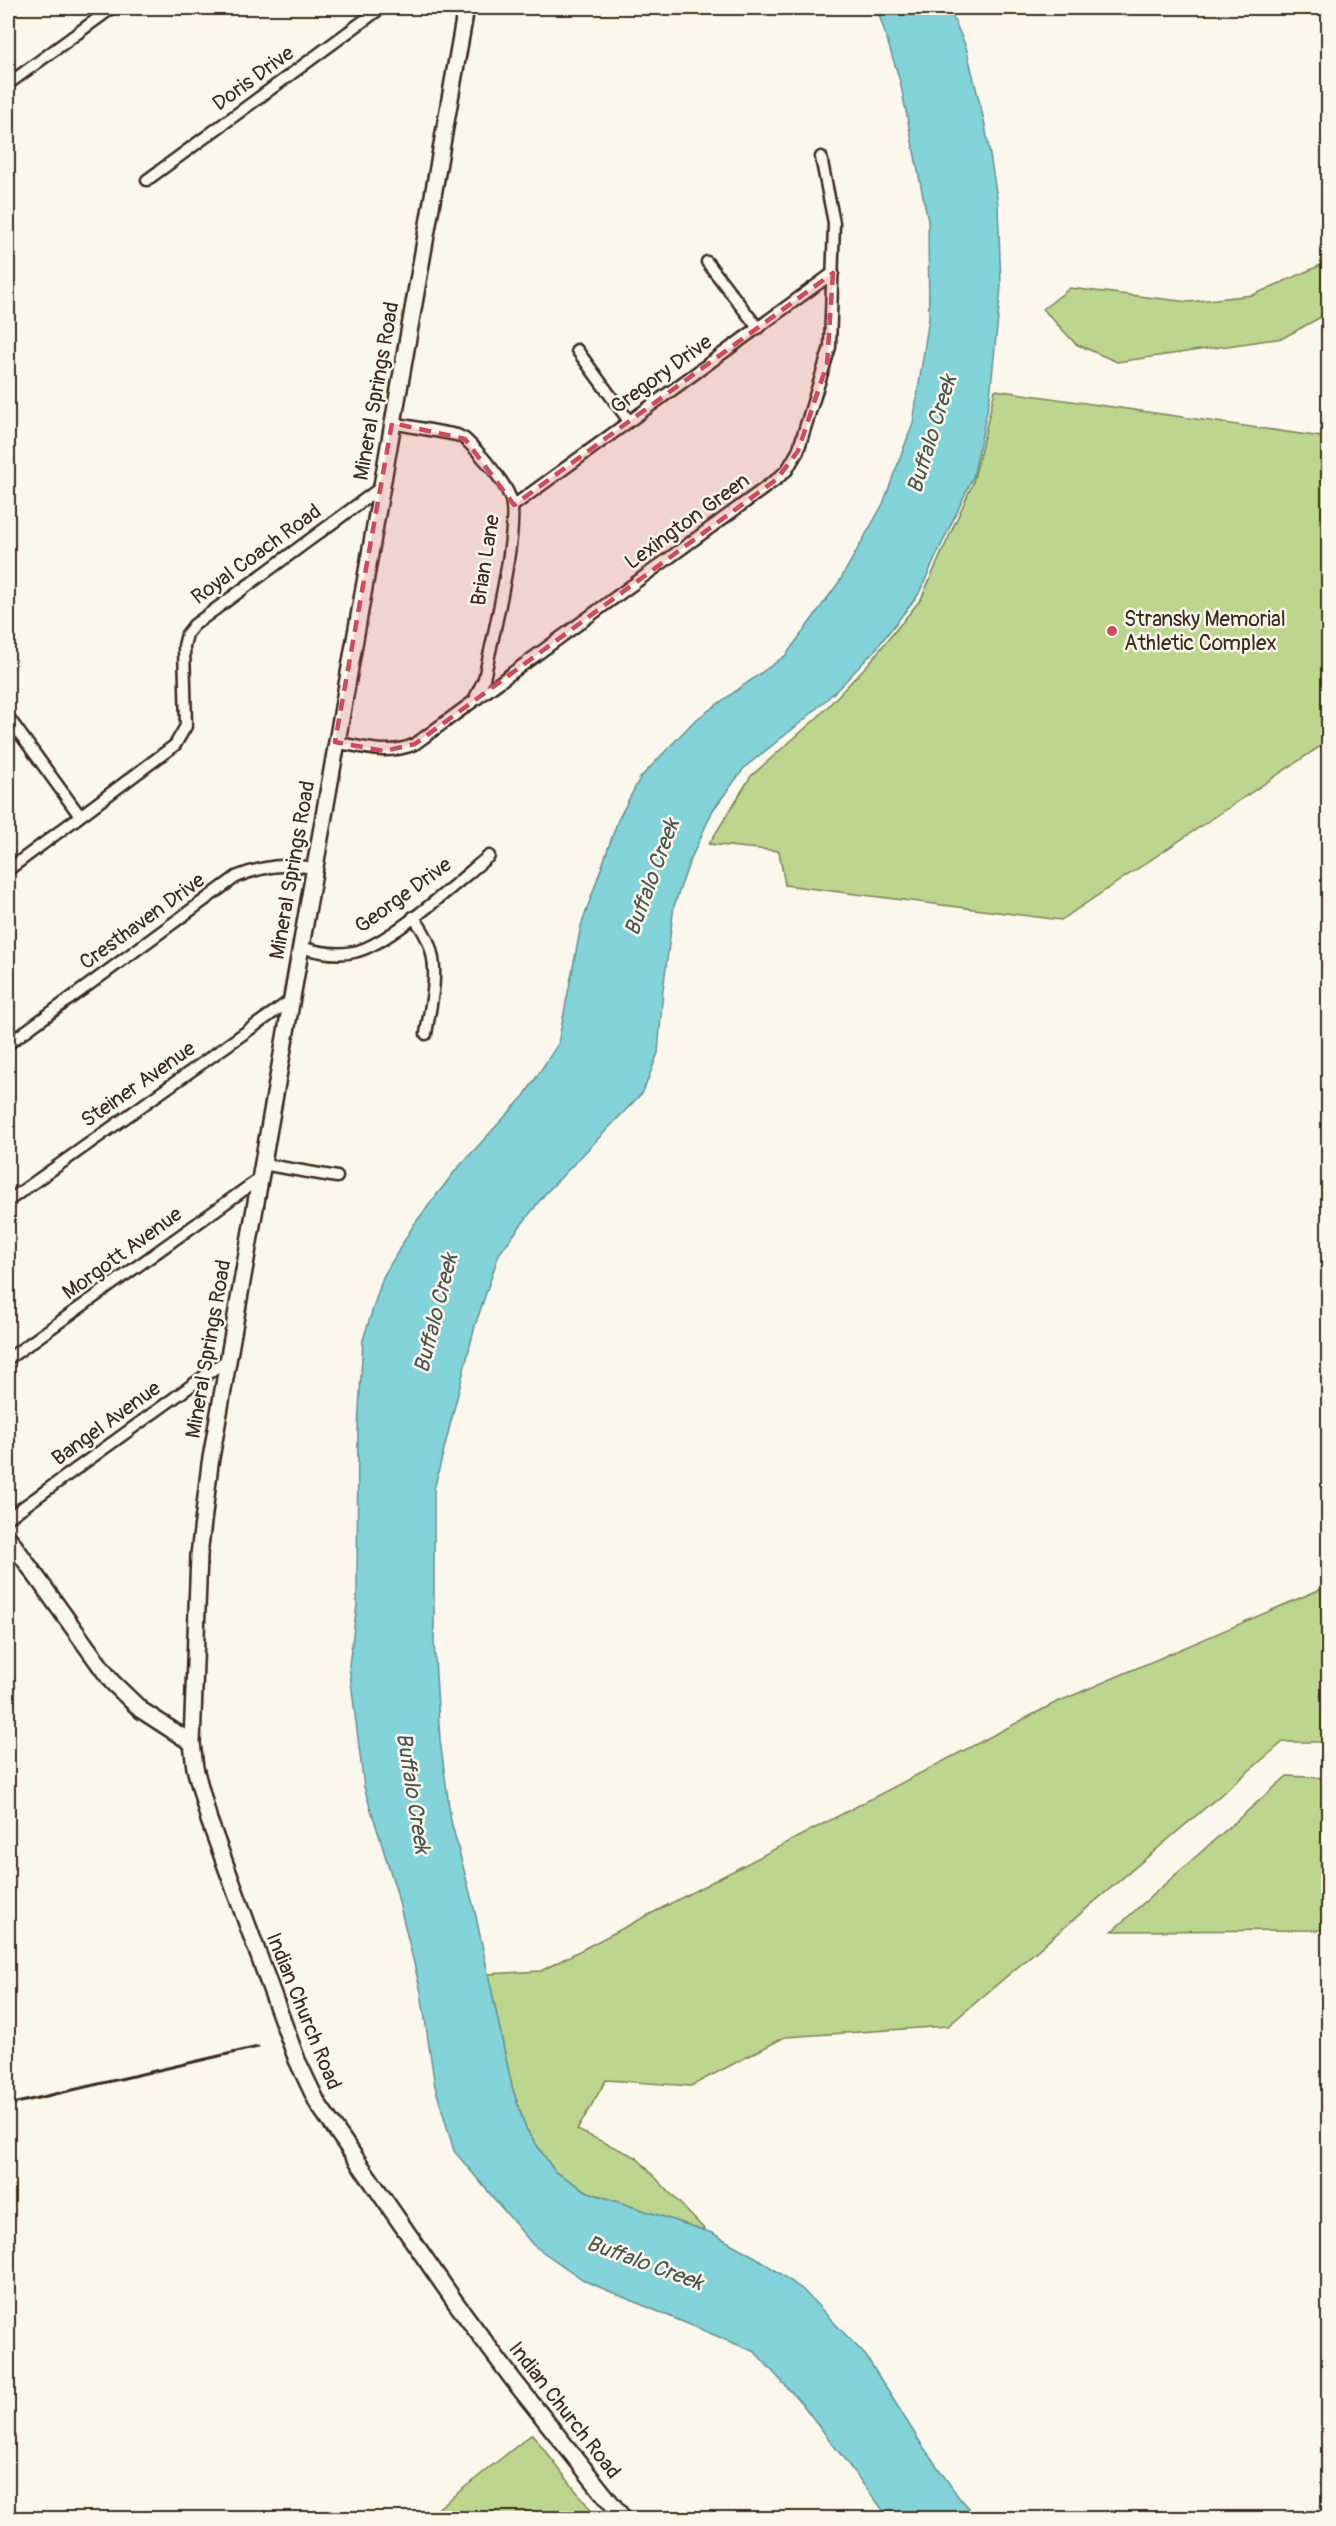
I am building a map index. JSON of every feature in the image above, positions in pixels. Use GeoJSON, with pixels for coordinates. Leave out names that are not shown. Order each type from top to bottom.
{"type":"FeatureCollection","features":[{"type":"Feature","properties":{"kind":"street"},"geometry":{"type":"LineString","coordinates":[[8,84],[112,8]]}},
{"type":"Feature","properties":{"kind":"street","name":"Doris Drive"},"geometry":{"type":"LineString","coordinates":[[147,180],[381,8]]}},
{"type":"Feature","properties":{"kind":"street","name":"Mineral Springs Road"},"geometry":{"type":"LineString","coordinates":[[192,1743],[203,1512],[335,742],[466,8]]}},
{"type":"Feature","properties":{"kind":"street","name":"Lexington Green"},"geometry":{"type":"LineString","coordinates":[[335,742],[384,751],[415,744],[787,470],[798,451],[827,364],[831,338],[834,223],[821,157]]}},
{"type":"Feature","properties":{"kind":"street"},"geometry":{"type":"LineString","coordinates":[[706,262],[758,328]]}},
{"type":"Feature","properties":{"kind":"street","name":"Gregory Drive"},"geometry":{"type":"LineString","coordinates":[[513,506],[833,273]]}},
{"type":"Feature","properties":{"kind":"street"},"geometry":{"type":"LineString","coordinates":[[577,350],[629,421]]}},
{"type":"Feature","properties":{"kind":"street","name":"Brian Lane"},"geometry":{"type":"LineString","coordinates":[[392,423],[457,435],[465,439],[505,486],[513,506],[513,526],[484,680],[471,702]]}},
{"type":"Feature","properties":{"kind":"street","name":"Royal Coach Road"},"geometry":{"type":"LineString","coordinates":[[8,870],[176,745],[186,726],[184,646],[187,634],[194,625],[380,488]]}},
{"type":"Feature","properties":{"kind":"street"},"geometry":{"type":"LineString","coordinates":[[8,717],[80,816]]}},
{"type":"Feature","properties":{"kind":"street","name":"George Drive"},"geometry":{"type":"LineString","coordinates":[[300,947],[323,953],[355,952],[380,941],[489,856]]}},
{"type":"Feature","properties":{"kind":"street","name":"Cresthaven Drive"},"geometry":{"type":"LineString","coordinates":[[8,1044],[236,877],[265,867],[280,865],[314,868]]}},
{"type":"Feature","properties":{"kind":"street"},"geometry":{"type":"LineString","coordinates":[[413,917],[429,940],[435,964],[426,1034]]}},
{"type":"Feature","properties":{"kind":"street","name":"Steiner Avenue"},"geometry":{"type":"LineString","coordinates":[[8,1201],[291,1000]]}},
{"type":"Feature","properties":{"kind":"street"},"geometry":{"type":"LineString","coordinates":[[260,1171],[337,1177]]}},
{"type":"Feature","properties":{"kind":"street","name":"Morgott Avenue"},"geometry":{"type":"LineString","coordinates":[[8,1359],[260,1171]]}},
{"type":"Feature","properties":{"kind":"street","name":"Bangel Avenue"},"geometry":{"type":"LineString","coordinates":[[8,1518],[228,1359]]}},
{"type":"Feature","properties":{"kind":"street"},"geometry":{"type":"LineString","coordinates":[[8,1537],[112,1682],[141,1710],[192,1743]]}},
{"type":"Feature","properties":{"kind":"street","name":"Indian Church Road"},"geometry":{"type":"LineString","coordinates":[[192,1743],[195,1768],[209,1820],[297,2060],[318,2103],[456,2303],[514,2381],[623,2518]]}},
{"type":"Feature","properties":{"kind":"highlighted area"},"geometry":{"type":"Polygon","coordinates":[[[833,273],[827,364],[798,451],[777,479],[415,744],[384,751],[335,742],[392,423],[465,439],[514,505],[833,273]]]}},
{"type":"Feature","properties":{"kind":"green space"},"geometry":{"type":"Polygon","coordinates":[[[1328,262],[1328,313],[1283,338],[1117,362],[1076,344],[1043,309],[1070,288],[1189,302],[1253,295],[1328,262]]]}},
{"type":"Feature","properties":{"kind":"green space","name":"Stransky Memorial Athletic Complex"},"geometry":{"type":"Polygon","coordinates":[[[995,390],[1328,438],[1328,741],[1061,920],[785,885],[779,851],[709,844],[751,776],[818,717],[869,663],[921,599],[973,483],[995,390]]]}},
{"type":"Feature","properties":{"kind":"green space"},"geometry":{"type":"Polygon","coordinates":[[[1328,1586],[1328,1742],[1283,1742],[948,2026],[785,2037],[691,2086],[606,2080],[577,2130],[636,2157],[706,2231],[588,2192],[555,2172],[526,2129],[512,2087],[488,1974],[541,1971],[1053,1704],[1328,1586]]]}},
{"type":"Feature","properties":{"kind":"green space"},"geometry":{"type":"Polygon","coordinates":[[[1287,1776],[1328,1778],[1328,1930],[1112,1931],[1287,1776]]]}},
{"type":"Feature","properties":{"kind":"green space"},"geometry":{"type":"Polygon","coordinates":[[[532,2434],[597,2518],[426,2518],[532,2434]]]}},
{"type":"Feature","properties":{"kind":"water","name":"Buffalo Creek"},"geometry":{"type":"Polygon","coordinates":[[[877,8],[949,8],[966,47],[985,125],[998,204],[1001,287],[990,397],[973,477],[918,595],[875,650],[839,688],[804,720],[745,767],[713,810],[689,863],[674,906],[663,990],[658,1053],[643,1092],[544,1195],[499,1254],[475,1326],[434,1489],[434,1643],[440,1740],[451,1821],[475,1912],[512,2087],[526,2129],[555,2172],[588,2192],[712,2233],[757,2258],[802,2289],[866,2356],[920,2442],[960,2499],[977,2518],[889,2518],[803,2405],[755,2352],[585,2281],[533,2245],[454,2151],[435,2086],[421,1992],[396,1890],[364,1787],[349,1665],[357,1605],[358,1429],[363,1340],[383,1277],[413,1226],[455,1171],[524,1096],[558,1044],[581,926],[618,820],[640,778],[694,721],[786,655],[839,582],[883,504],[913,423],[929,318],[928,221],[900,81],[877,8]]]}},
{"type":"Feature","properties":{"kind":"railway"},"geometry":{"type":"LineString","coordinates":[[8,2105],[258,2047]]}},
{"type":"Feature","properties":{"kind":"place","name":"Stransky Memorial Athletic Complex"},"geometry":{"type":"Point","coordinates":[1112,631]}}]}
